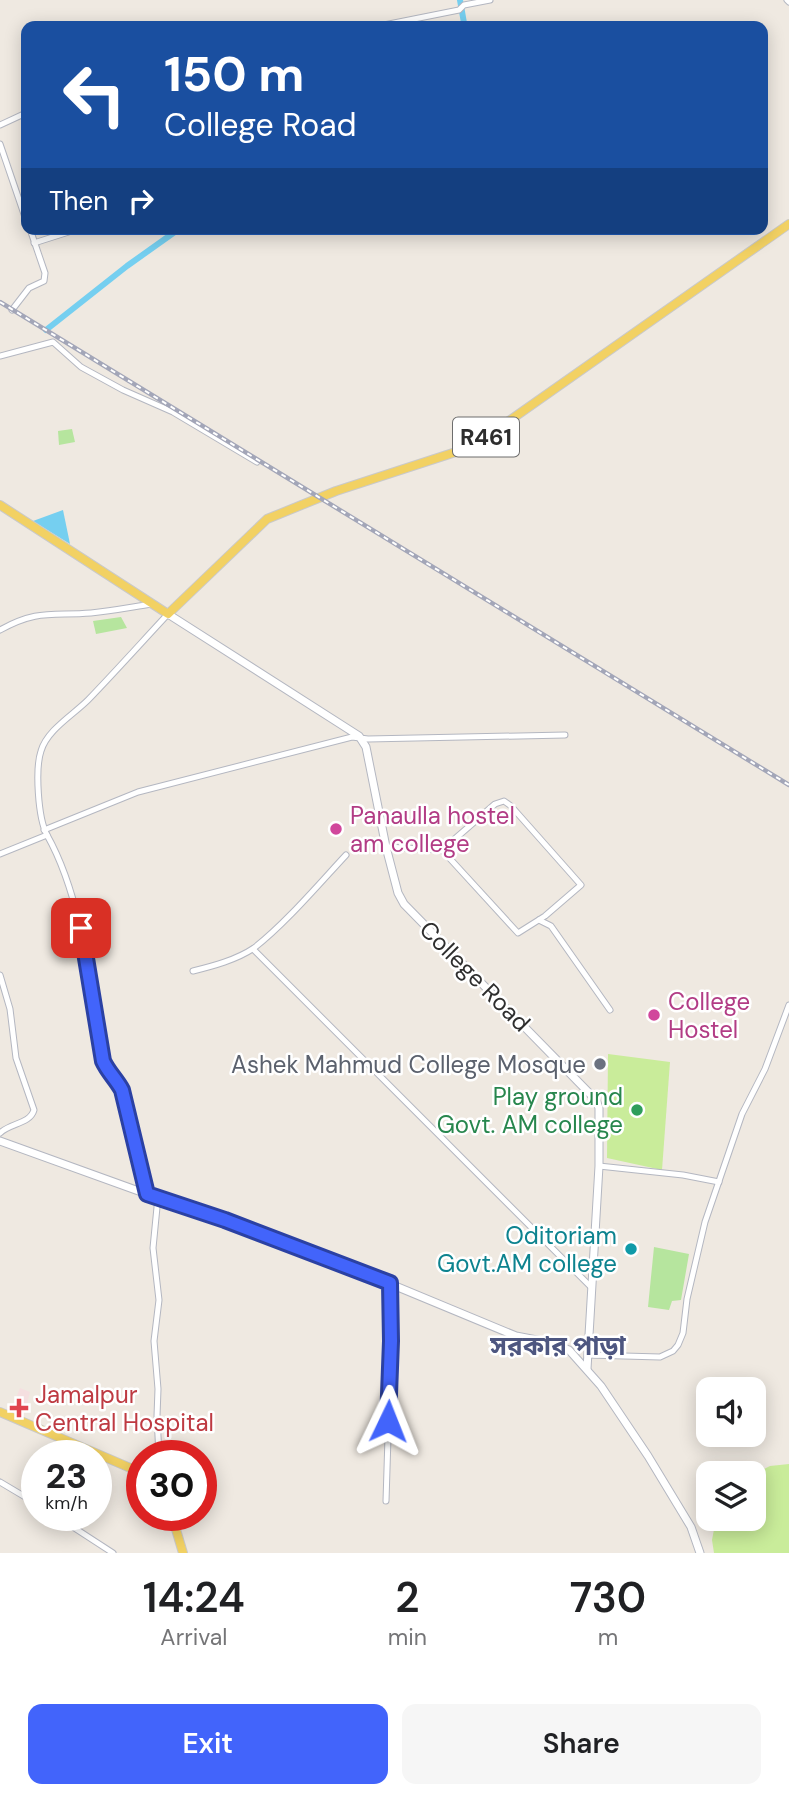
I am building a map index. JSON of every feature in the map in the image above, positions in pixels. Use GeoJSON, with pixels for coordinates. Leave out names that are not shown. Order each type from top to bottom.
{"type":"FeatureCollection","features":[{"type":"Feature","properties":{"kind":"main road","name":"R461"},"geometry":{"type":"LineString","coordinates":[[168,614],[267,519],[283,510],[465,449],[789,224]]}},
{"type":"Feature","properties":{"kind":"main road"},"geometry":{"type":"LineString","coordinates":[[0,505],[359,736],[366,747],[386,847]]}},
{"type":"Feature","properties":{"kind":"main road","name":"College Road"},"geometry":{"type":"LineString","coordinates":[[386,847],[398,893],[404,904],[596,1100],[599,1108],[599,1166],[587,1370]]}},
{"type":"Feature","properties":{"kind":"main road"},"geometry":{"type":"LineString","coordinates":[[0,1141],[390,1283],[516,1336],[547,1342],[569,1350],[587,1370],[649,1456],[691,1527],[701,1553]]}},
{"type":"Feature","properties":{"kind":"main road"},"geometry":{"type":"LineString","coordinates":[[0,1412],[126,1466]]}},
{"type":"Feature","properties":{"kind":"main road"},"geometry":{"type":"LineString","coordinates":[[177,1531],[183,1553]]}},
{"type":"Feature","properties":{"kind":"street"},"geometry":{"type":"LineString","coordinates":[[402,21],[490,0]]}},
{"type":"Feature","properties":{"kind":"street"},"geometry":{"type":"LineString","coordinates":[[0,125],[21,115]]}},
{"type":"Feature","properties":{"kind":"street"},"geometry":{"type":"LineString","coordinates":[[0,144],[21,205]]}},
{"type":"Feature","properties":{"kind":"street"},"geometry":{"type":"LineString","coordinates":[[12,310],[29,288],[44,281],[45,273],[32,235]]}},
{"type":"Feature","properties":{"kind":"street"},"geometry":{"type":"LineString","coordinates":[[34,243],[59,235]]}},
{"type":"Feature","properties":{"kind":"street"},"geometry":{"type":"LineString","coordinates":[[0,356],[53,342],[81,367],[123,390],[173,412],[257,462]]}},
{"type":"Feature","properties":{"kind":"street"},"geometry":{"type":"LineString","coordinates":[[0,629],[37,614],[89,613],[152,604]]}},
{"type":"Feature","properties":{"kind":"street"},"geometry":{"type":"LineString","coordinates":[[147,1194],[122,1090],[108,1073],[103,1061],[81,928],[56,852],[45,833],[38,775],[41,750],[48,738],[86,702],[168,614]]}},
{"type":"Feature","properties":{"kind":"street"},"geometry":{"type":"LineString","coordinates":[[0,855],[138,792],[359,736],[368,739],[565,735]]}},
{"type":"Feature","properties":{"kind":"street"},"geometry":{"type":"LineString","coordinates":[[386,847],[442,850],[495,804],[504,801],[581,885],[550,912],[518,933],[442,850]]}},
{"type":"Feature","properties":{"kind":"street"},"geometry":{"type":"LineString","coordinates":[[192,971],[253,949],[346,855]]}},
{"type":"Feature","properties":{"kind":"street"},"geometry":{"type":"LineString","coordinates":[[550,912],[551,926]]}},
{"type":"Feature","properties":{"kind":"street"},"geometry":{"type":"LineString","coordinates":[[539,920],[551,926],[610,1010]]}},
{"type":"Feature","properties":{"kind":"street"},"geometry":{"type":"LineString","coordinates":[[253,949],[593,1289]]}},
{"type":"Feature","properties":{"kind":"street"},"geometry":{"type":"LineString","coordinates":[[0,975],[10,1009],[22,1082],[34,1110],[32,1117],[0,1133]]}},
{"type":"Feature","properties":{"kind":"street"},"geometry":{"type":"LineString","coordinates":[[588,1355],[660,1357],[673,1351],[678,1345],[683,1334],[697,1250],[719,1182],[742,1114],[765,1069],[789,1005]]}},
{"type":"Feature","properties":{"kind":"street"},"geometry":{"type":"LineString","coordinates":[[599,1166],[683,1175],[719,1182]]}},
{"type":"Feature","properties":{"kind":"street"},"geometry":{"type":"LineString","coordinates":[[158,1197],[153,1248],[159,1300],[154,1341],[158,1440]]}},
{"type":"Feature","properties":{"kind":"street"},"geometry":{"type":"LineString","coordinates":[[386,1501],[390,1283]]}},
{"type":"Feature","properties":{"kind":"street"},"geometry":{"type":"LineString","coordinates":[[0,1482],[21,1494]]}},
{"type":"Feature","properties":{"kind":"street"},"geometry":{"type":"LineString","coordinates":[[79,1531],[113,1553]]}},
{"type":"Feature","properties":{"kind":"shaded area","name":"Jamalpur Central Hospital"},"geometry":{"type":"Polygon","coordinates":[[[20,1388],[30,1392],[23,1419],[10,1414],[20,1388]]]}},
{"type":"Feature","properties":{"kind":"green space"},"geometry":{"type":"Polygon","coordinates":[[[72,429],[75,442],[59,445],[58,431],[72,429]]]}},
{"type":"Feature","properties":{"kind":"green space"},"geometry":{"type":"Polygon","coordinates":[[[121,617],[127,628],[96,634],[93,621],[121,617]]]}},
{"type":"Feature","properties":{"kind":"green space","name":"Play ground Govt. AM college"},"geometry":{"type":"Polygon","coordinates":[[[608,1054],[670,1062],[662,1170],[607,1158],[608,1054]]]}},
{"type":"Feature","properties":{"kind":"green space"},"geometry":{"type":"Polygon","coordinates":[[[654,1247],[689,1254],[681,1300],[672,1301],[669,1310],[648,1307],[654,1247]]]}},
{"type":"Feature","properties":{"kind":"green space"},"geometry":{"type":"Polygon","coordinates":[[[789,1464],[789,1553],[714,1553],[714,1531],[766,1531],[766,1468],[789,1464]]]}},
{"type":"Feature","properties":{"kind":"water"},"geometry":{"type":"Polygon","coordinates":[[[63,510],[70,544],[33,521],[63,510]]]}},
{"type":"Feature","properties":{"kind":"waterway"},"geometry":{"type":"LineString","coordinates":[[460,0],[464,21]]}},
{"type":"Feature","properties":{"kind":"waterway"},"geometry":{"type":"LineString","coordinates":[[46,330],[171,235]]}},
{"type":"Feature","properties":{"kind":"railway"},"geometry":{"type":"LineString","coordinates":[[0,302],[789,785]]}},
{"type":"Feature","properties":{"kind":"place","name":"Panaulla hostel am college"},"geometry":{"type":"Point","coordinates":[336,829]}},
{"type":"Feature","properties":{"kind":"place","name":"College Hostel"},"geometry":{"type":"Point","coordinates":[654,1015]}},
{"type":"Feature","properties":{"kind":"place","name":"Ashek Mahmud College Mosque"},"geometry":{"type":"Point","coordinates":[600,1064]}},
{"type":"Feature","properties":{"kind":"place","name":"Play ground Govt. AM college"},"geometry":{"type":"Point","coordinates":[637,1110]}},
{"type":"Feature","properties":{"kind":"place","name":"Oditoriam Govt.AM college"},"geometry":{"type":"Point","coordinates":[631,1249]}},
{"type":"Feature","properties":{"kind":"place","name":"Jamalpur Central Hospital"},"geometry":{"type":"Point","coordinates":[19,1408]}},
{"type":"Feature","properties":{"kind":"district","name":"সরকার পাড়া"},"geometry":{"type":"Point","coordinates":[558,1346]}},
{"type":"Feature","properties":{"kind":"route"},"geometry":{"type":"LineString","coordinates":[[81,928],[103,1061],[108,1073],[122,1090],[147,1194],[225,1220],[390,1283],[388,1421]]}}]}
